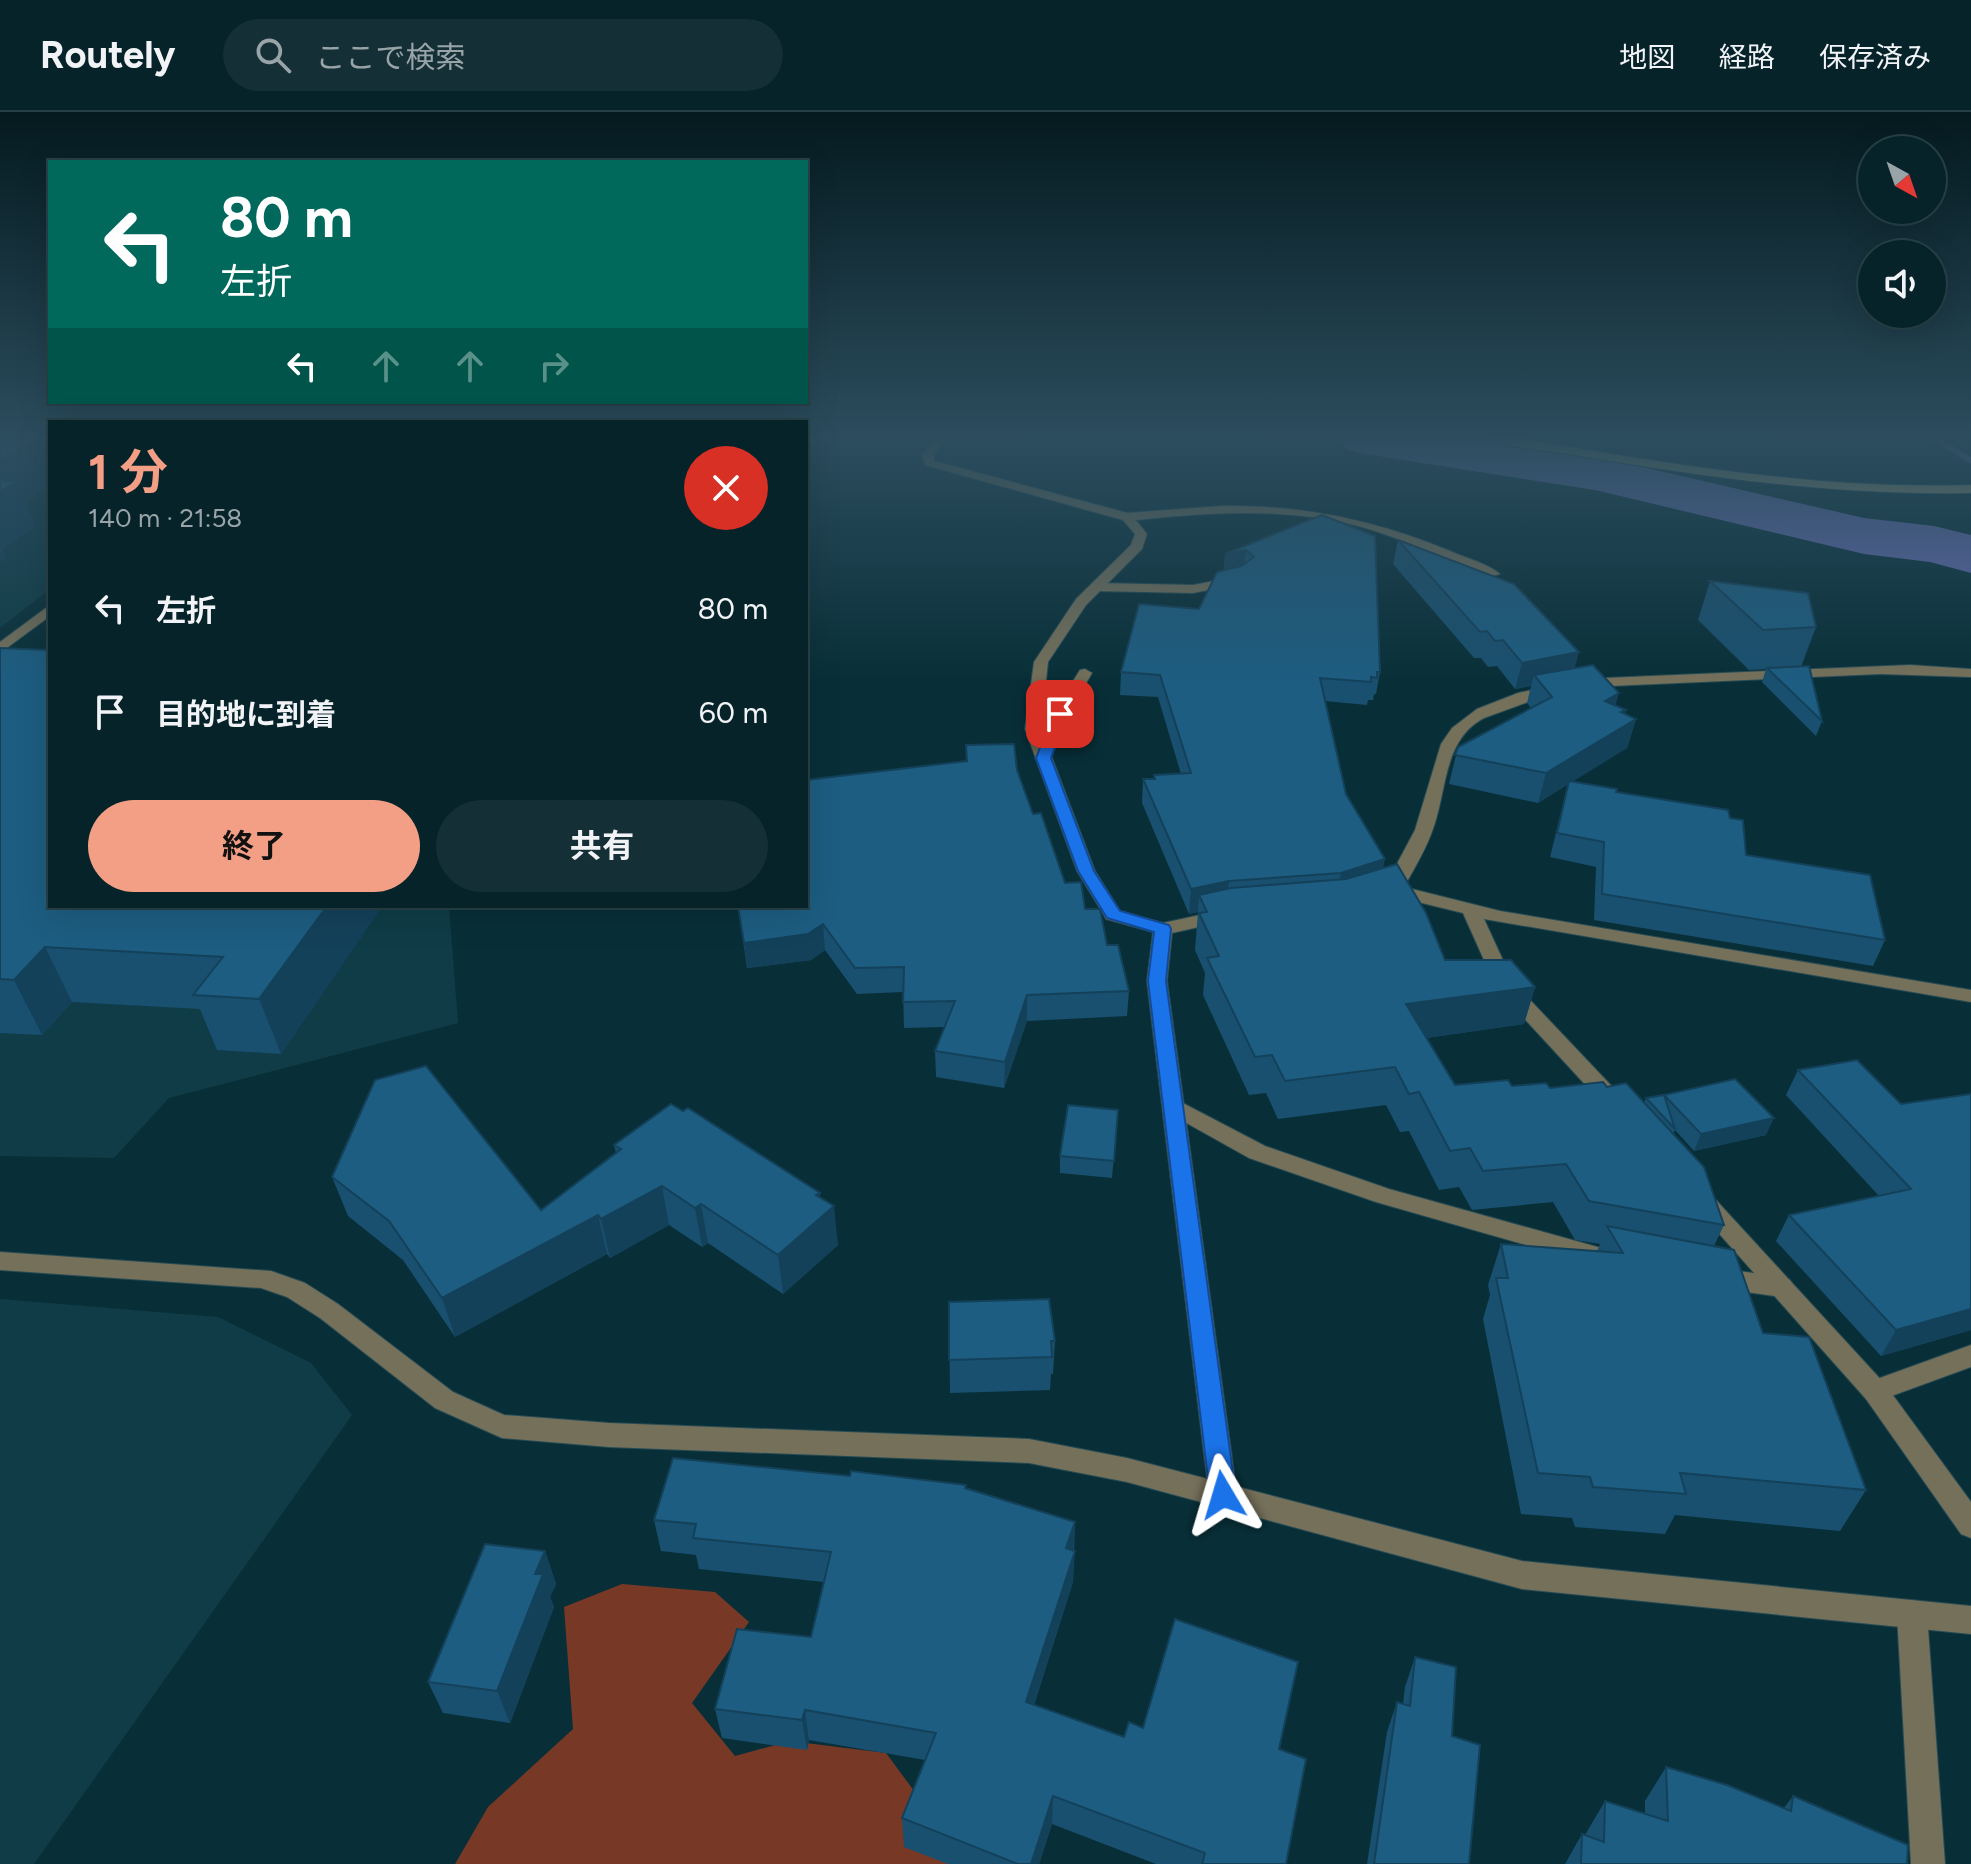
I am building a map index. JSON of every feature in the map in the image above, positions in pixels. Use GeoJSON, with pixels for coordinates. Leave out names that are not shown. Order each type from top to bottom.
{"type":"FeatureCollection","features":[{"type":"Feature","properties":{"kind":"street"},"geometry":{"type":"LineString","coordinates":[[1129,520],[1141,534],[1137,546],[1081,602],[1041,662],[1033,729],[1086,871],[1113,915],[1163,929],[1240,914]]}},
{"type":"Feature","properties":{"kind":"street"},"geometry":{"type":"LineString","coordinates":[[1340,520],[1375,527],[1493,574]]}},
{"type":"Feature","properties":{"kind":"street"},"geometry":{"type":"LineString","coordinates":[[1096,587],[1193,589],[1237,581],[1242,577]]}},
{"type":"Feature","properties":{"kind":"street"},"geometry":{"type":"LineString","coordinates":[[0,649],[48,611]]}},
{"type":"Feature","properties":{"kind":"street"},"geometry":{"type":"LineString","coordinates":[[1394,889],[1425,828],[1435,775],[1451,739],[1470,719],[1508,701],[1555,688],[1618,681],[1698,680],[1841,670],[1906,669],[1971,673]]}},
{"type":"Feature","properties":{"kind":"street"},"geometry":{"type":"LineString","coordinates":[[1043,758],[1060,714],[1085,673]]}},
{"type":"Feature","properties":{"kind":"street"},"geometry":{"type":"LineString","coordinates":[[1367,898],[1394,889],[1500,917],[1971,996]]}},
{"type":"Feature","properties":{"kind":"street"},"geometry":{"type":"LineString","coordinates":[[1470,909],[1504,985],[1632,1122]]}},
{"type":"Feature","properties":{"kind":"street"},"geometry":{"type":"LineString","coordinates":[[1163,929],[1157,981],[1223,1495]]}},
{"type":"Feature","properties":{"kind":"street"},"geometry":{"type":"LineString","coordinates":[[1173,1106],[1257,1152],[1370,1191],[1576,1252],[1621,1260]]}},
{"type":"Feature","properties":{"kind":"street"},"geometry":{"type":"LineString","coordinates":[[1696,1193],[1875,1391],[1971,1525]]}},
{"type":"Feature","properties":{"kind":"street"},"geometry":{"type":"LineString","coordinates":[[0,1261],[262,1278],[296,1290],[329,1311],[444,1400],[502,1426],[609,1435],[1029,1451],[1127,1470],[1522,1575],[1971,1620]]}},
{"type":"Feature","properties":{"kind":"street"},"geometry":{"type":"LineString","coordinates":[[1696,1275],[1781,1287]]}},
{"type":"Feature","properties":{"kind":"street"},"geometry":{"type":"LineString","coordinates":[[1875,1391],[1971,1356]]}},
{"type":"Feature","properties":{"kind":"street"},"geometry":{"type":"LineString","coordinates":[[1912,1614],[1928,1864]]}},
{"type":"Feature","properties":{"kind":"shaded area"},"geometry":{"type":"Polygon","coordinates":[[[0,520],[48,520],[48,591],[0,628],[0,520]]]}},
{"type":"Feature","properties":{"kind":"shaded area"},"geometry":{"type":"Polygon","coordinates":[[[0,799],[48,902],[48,908],[449,908],[458,1023],[169,1098],[114,1158],[0,1156],[0,799]]]}},
{"type":"Feature","properties":{"kind":"shaded area"},"geometry":{"type":"Polygon","coordinates":[[[0,1299],[218,1317],[311,1363],[352,1415],[34,1864],[0,1864],[0,1299]]]}},
{"type":"Feature","properties":{"kind":"shaded area"},"geometry":{"type":"Polygon","coordinates":[[[622,1584],[715,1592],[749,1622],[692,1703],[735,1756],[790,1741],[886,1753],[923,1803],[1021,1864],[455,1864],[488,1807],[573,1729],[564,1607],[622,1584]]]}},
{"type":"Feature","properties":{"kind":"building"},"geometry":{"type":"Polygon","coordinates":[[[1310,520],[1334,520],[1375,536],[1380,672],[1377,672],[1377,678],[1371,677],[1371,682],[1320,678],[1346,794],[1385,859],[1341,873],[1229,881],[1191,889],[1143,779],[1155,779],[1154,775],[1191,773],[1160,675],[1121,672],[1139,604],[1199,609],[1217,572],[1241,566],[1254,557],[1246,550],[1225,554],[1310,520]]]}},
{"type":"Feature","properties":{"kind":"building"},"geometry":{"type":"Polygon","coordinates":[[[1398,540],[1514,584],[1579,652],[1522,663],[1503,640],[1495,641],[1487,631],[1480,632],[1398,540]]]}},
{"type":"Feature","properties":{"kind":"building"},"geometry":{"type":"Polygon","coordinates":[[[1710,581],[1808,593],[1816,627],[1763,630],[1710,581]]]}},
{"type":"Feature","properties":{"kind":"building"},"geometry":{"type":"Polygon","coordinates":[[[0,648],[48,650],[48,908],[326,908],[259,999],[193,995],[223,957],[45,947],[14,980],[0,979],[0,648]]]}},
{"type":"Feature","properties":{"kind":"building"},"geometry":{"type":"Polygon","coordinates":[[[1593,665],[1619,693],[1605,701],[1626,710],[1621,712],[1636,719],[1546,773],[1455,755],[1458,747],[1552,697],[1534,675],[1593,665]]]}},
{"type":"Feature","properties":{"kind":"building"},"geometry":{"type":"Polygon","coordinates":[[[1809,666],[1822,721],[1767,668],[1809,666]]]}},
{"type":"Feature","properties":{"kind":"building"},"geometry":{"type":"Polygon","coordinates":[[[1014,744],[1017,770],[1033,814],[1041,813],[1065,883],[1081,882],[1085,909],[1100,909],[1107,945],[1118,945],[1129,991],[1027,995],[1005,1062],[935,1051],[955,1001],[903,1002],[904,967],[855,968],[823,924],[808,934],[744,943],[738,908],[808,908],[808,780],[967,761],[966,745],[1014,744]]]}},
{"type":"Feature","properties":{"kind":"building"},"geometry":{"type":"Polygon","coordinates":[[[1569,781],[1728,810],[1730,818],[1743,820],[1746,855],[1870,875],[1885,940],[1602,894],[1604,842],[1557,833],[1569,781]]]}},
{"type":"Feature","properties":{"kind":"building"},"geometry":{"type":"Polygon","coordinates":[[[1397,864],[1426,913],[1445,960],[1511,960],[1535,987],[1406,1004],[1455,1085],[1508,1080],[1512,1086],[1546,1083],[1550,1088],[1603,1082],[1607,1087],[1626,1083],[1704,1167],[1724,1225],[1589,1201],[1566,1164],[1483,1171],[1470,1148],[1450,1151],[1419,1092],[1409,1094],[1395,1067],[1285,1081],[1272,1055],[1255,1057],[1207,958],[1219,956],[1199,913],[1207,912],[1199,895],[1231,888],[1346,879],[1397,864]]]}},
{"type":"Feature","properties":{"kind":"building"},"geometry":{"type":"Polygon","coordinates":[[[1857,1060],[1901,1104],[1971,1094],[1971,1309],[1896,1330],[1789,1215],[1911,1189],[1798,1070],[1857,1060]]]}},
{"type":"Feature","properties":{"kind":"building"},"geometry":{"type":"Polygon","coordinates":[[[426,1066],[541,1210],[621,1149],[614,1145],[671,1104],[683,1111],[688,1108],[820,1193],[816,1195],[834,1206],[778,1255],[701,1204],[695,1208],[662,1186],[601,1219],[598,1215],[442,1298],[389,1221],[332,1177],[375,1080],[426,1066]]]}},
{"type":"Feature","properties":{"kind":"building"},"geometry":{"type":"Polygon","coordinates":[[[1735,1079],[1774,1118],[1701,1134],[1664,1095],[1735,1079]]]}},
{"type":"Feature","properties":{"kind":"building"},"geometry":{"type":"Polygon","coordinates":[[[1664,1095],[1675,1129],[1646,1098],[1664,1095]]]}},
{"type":"Feature","properties":{"kind":"building"},"geometry":{"type":"Polygon","coordinates":[[[1068,1105],[1118,1110],[1114,1161],[1060,1156],[1068,1105]]]}},
{"type":"Feature","properties":{"kind":"building"},"geometry":{"type":"Polygon","coordinates":[[[1607,1226],[1734,1250],[1763,1333],[1809,1337],[1866,1490],[1680,1473],[1686,1494],[1593,1487],[1590,1477],[1538,1473],[1496,1278],[1508,1278],[1501,1244],[1623,1253],[1607,1226]]]}},
{"type":"Feature","properties":{"kind":"building"},"geometry":{"type":"Polygon","coordinates":[[[1049,1299],[1055,1341],[1051,1341],[1052,1357],[949,1360],[949,1302],[1049,1299]]]}},
{"type":"Feature","properties":{"kind":"building"},"geometry":{"type":"Polygon","coordinates":[[[673,1458],[850,1476],[851,1471],[966,1485],[965,1488],[1075,1522],[1066,1548],[1075,1551],[1026,1702],[1124,1737],[1129,1722],[1143,1728],[1175,1619],[1298,1662],[1279,1749],[1306,1759],[1286,1864],[1202,1864],[1205,1853],[1053,1796],[1031,1864],[1018,1864],[902,1818],[936,1733],[805,1710],[802,1720],[715,1709],[737,1629],[811,1637],[831,1552],[693,1538],[696,1524],[654,1520],[673,1458]]]}},
{"type":"Feature","properties":{"kind":"building"},"geometry":{"type":"Polygon","coordinates":[[[485,1544],[545,1551],[535,1574],[543,1574],[497,1691],[428,1682],[485,1544]]]}},
{"type":"Feature","properties":{"kind":"building"},"geometry":{"type":"Polygon","coordinates":[[[1415,1657],[1456,1667],[1452,1736],[1480,1745],[1469,1864],[1374,1864],[1397,1702],[1410,1706],[1415,1657]]]}},
{"type":"Feature","properties":{"kind":"building"},"geometry":{"type":"Polygon","coordinates":[[[1666,1767],[1727,1785],[1791,1811],[1793,1796],[1908,1845],[1907,1864],[1581,1864],[1582,1834],[1604,1842],[1605,1801],[1668,1821],[1666,1767]]]}},
{"type":"Feature","properties":{"kind":"waterway"},"geometry":{"type":"LineString","coordinates":[[1795,520],[1864,536],[1934,544],[1971,554]]}},
{"type":"Feature","properties":{"kind":"route"},"geometry":{"type":"LineString","coordinates":[[1060,714],[1043,758],[1086,871],[1113,915],[1163,929],[1157,981],[1223,1495]]}}]}
